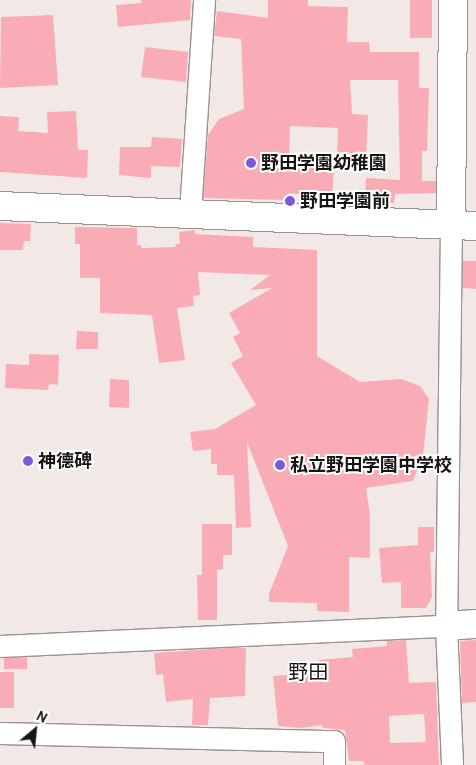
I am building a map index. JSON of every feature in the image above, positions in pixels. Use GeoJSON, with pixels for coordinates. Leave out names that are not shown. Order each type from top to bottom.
{"type":"FeatureCollection","features":[{"type":"Feature","properties":{"kind":"street"},"geometry":{"type":"LineString","coordinates":[[190,212],[204,0]]}},
{"type":"Feature","properties":{"kind":"street"},"geometry":{"type":"LineString","coordinates":[[452,765],[446,626],[463,226],[453,0]]}},
{"type":"Feature","properties":{"kind":"street"},"geometry":{"type":"LineString","coordinates":[[0,206],[190,212],[463,226]]}},
{"type":"Feature","properties":{"kind":"street"},"geometry":{"type":"LineString","coordinates":[[0,646],[476,624]]}},
{"type":"Feature","properties":{"kind":"street"},"geometry":{"type":"LineString","coordinates":[[0,733],[334,741],[334,765]]}},
{"type":"Feature","properties":{"kind":"building"},"geometry":{"type":"Polygon","coordinates":[[[141,0],[191,0],[190,20],[118,27],[116,5],[141,3],[141,0]]]}},
{"type":"Feature","properties":{"kind":"building"},"geometry":{"type":"Polygon","coordinates":[[[268,0],[308,0],[308,6],[348,7],[347,42],[369,42],[370,52],[419,52],[419,88],[429,88],[427,151],[422,151],[422,181],[436,181],[436,193],[395,194],[394,203],[365,201],[366,178],[400,180],[398,80],[350,80],[352,114],[368,115],[366,159],[337,157],[338,128],[290,126],[289,164],[334,167],[332,197],[289,193],[289,200],[203,198],[208,135],[219,119],[244,109],[241,39],[214,36],[217,11],[268,18],[268,0]]]}},
{"type":"Feature","properties":{"kind":"building"},"geometry":{"type":"Polygon","coordinates":[[[410,0],[432,0],[432,38],[410,38],[410,0]]]}},
{"type":"Feature","properties":{"kind":"building"},"geometry":{"type":"Polygon","coordinates":[[[53,15],[58,85],[0,88],[1,17],[53,15]]]}},
{"type":"Feature","properties":{"kind":"building"},"geometry":{"type":"Polygon","coordinates":[[[145,47],[188,52],[186,82],[141,77],[145,47]]]}},
{"type":"Feature","properties":{"kind":"building"},"geometry":{"type":"Polygon","coordinates":[[[76,111],[78,150],[88,150],[87,178],[0,172],[0,116],[19,117],[18,131],[48,133],[47,112],[76,111]]]}},
{"type":"Feature","properties":{"kind":"building"},"geometry":{"type":"Polygon","coordinates":[[[152,137],[182,139],[180,167],[151,166],[151,178],[119,175],[120,147],[151,147],[152,137]]]}},
{"type":"Feature","properties":{"kind":"building"},"geometry":{"type":"Polygon","coordinates":[[[0,223],[31,224],[30,241],[24,241],[23,250],[0,250],[0,223]]]}},
{"type":"Feature","properties":{"kind":"building"},"geometry":{"type":"Polygon","coordinates":[[[75,227],[137,228],[137,245],[141,245],[141,248],[176,247],[175,244],[180,244],[179,232],[195,230],[195,234],[253,237],[253,247],[317,250],[317,356],[360,382],[401,379],[420,386],[429,399],[423,455],[413,481],[366,488],[370,515],[370,558],[349,557],[349,612],[317,611],[317,603],[269,602],[269,594],[288,546],[247,442],[251,527],[236,528],[234,475],[217,475],[217,464],[211,464],[211,449],[193,451],[190,432],[215,429],[256,405],[231,363],[243,356],[233,337],[240,333],[229,313],[272,288],[250,290],[270,275],[198,272],[200,295],[193,296],[194,306],[177,308],[185,360],[159,363],[152,315],[100,313],[100,278],[80,278],[80,244],[75,244],[75,227]]]}},
{"type":"Feature","properties":{"kind":"building"},"geometry":{"type":"Polygon","coordinates":[[[463,261],[476,261],[476,289],[463,288],[463,261]]]}},
{"type":"Feature","properties":{"kind":"building"},"geometry":{"type":"Polygon","coordinates":[[[77,331],[98,332],[98,349],[76,349],[77,331]]]}},
{"type":"Feature","properties":{"kind":"building"},"geometry":{"type":"Polygon","coordinates":[[[29,354],[59,355],[58,385],[49,384],[48,390],[5,388],[6,364],[29,365],[29,354]]]}},
{"type":"Feature","properties":{"kind":"building"},"geometry":{"type":"Polygon","coordinates":[[[110,379],[129,380],[129,408],[109,407],[110,379]]]}},
{"type":"Feature","properties":{"kind":"building"},"geometry":{"type":"Polygon","coordinates":[[[202,524],[232,524],[232,555],[223,555],[223,569],[217,570],[217,620],[198,620],[197,575],[202,575],[202,524]]]}},
{"type":"Feature","properties":{"kind":"building"},"geometry":{"type":"Polygon","coordinates":[[[418,527],[434,527],[434,552],[430,552],[432,597],[426,608],[401,608],[401,582],[382,583],[379,548],[418,545],[418,527]]]}},
{"type":"Feature","properties":{"kind":"building"},"geometry":{"type":"Polygon","coordinates":[[[406,640],[409,683],[436,682],[439,765],[364,765],[364,761],[349,761],[345,730],[323,728],[322,725],[301,728],[278,726],[273,676],[320,673],[319,660],[353,657],[352,649],[387,646],[387,641],[406,640]],[[424,714],[389,716],[390,743],[426,742],[424,714]]]}},
{"type":"Feature","properties":{"kind":"building"},"geometry":{"type":"Polygon","coordinates":[[[476,640],[476,702],[462,703],[460,641],[476,640]]]}},
{"type":"Feature","properties":{"kind":"building"},"geometry":{"type":"Polygon","coordinates":[[[246,648],[245,696],[210,698],[208,725],[192,725],[193,699],[166,702],[163,674],[156,675],[154,653],[246,648]]]}},
{"type":"Feature","properties":{"kind":"building"},"geometry":{"type":"Polygon","coordinates":[[[27,657],[27,669],[4,669],[4,658],[27,657]]]}},
{"type":"Feature","properties":{"kind":"building"},"geometry":{"type":"Polygon","coordinates":[[[0,672],[14,672],[14,708],[0,708],[0,672]]]}},
{"type":"Feature","properties":{"kind":"place","name":"野田学園幼稚園"},"geometry":{"type":"Point","coordinates":[251,163]}},
{"type":"Feature","properties":{"kind":"place","name":"野田学園前"},"geometry":{"type":"Point","coordinates":[290,201]}},
{"type":"Feature","properties":{"kind":"place","name":"神德碑"},"geometry":{"type":"Point","coordinates":[28,461]}},
{"type":"Feature","properties":{"kind":"place","name":"私立野田学園中学校"},"geometry":{"type":"Point","coordinates":[280,465]}},
{"type":"Feature","properties":{"kind":"district","name":"野田"},"geometry":{"type":"Point","coordinates":[308,672]}}]}
